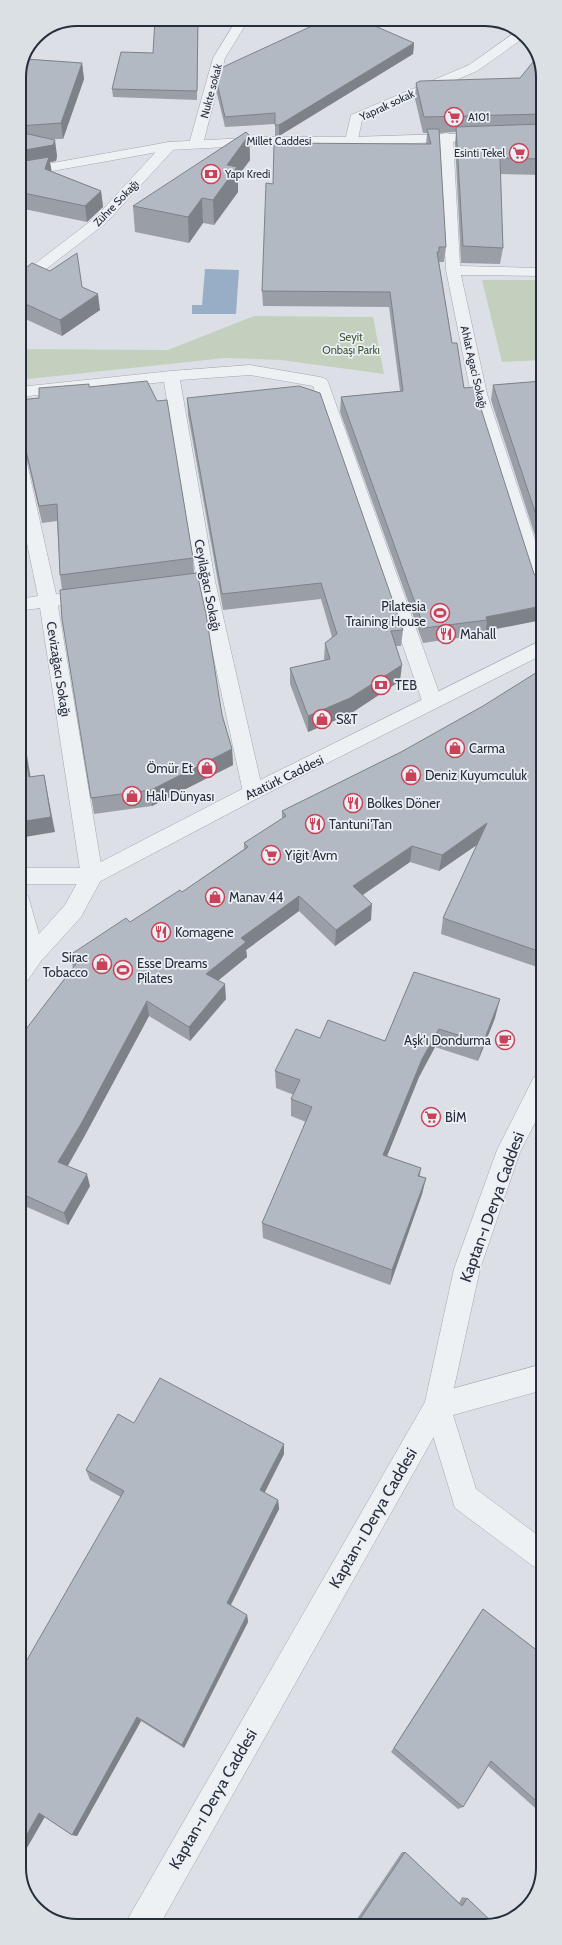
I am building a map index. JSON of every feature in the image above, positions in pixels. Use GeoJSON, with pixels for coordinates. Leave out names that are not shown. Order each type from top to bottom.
{"type":"FeatureCollection","features":[{"type":"Feature","properties":{"kind":"street","name":"Nukte sokak"},"geometry":{"type":"LineString","coordinates":[[196,144],[219,58],[240,26]]}},
{"type":"Feature","properties":{"kind":"street","name":"Yaprak sokak"},"geometry":{"type":"LineString","coordinates":[[352,141],[356,118],[472,68],[516,37]]}},
{"type":"Feature","properties":{"kind":"street","name":"Millet Caddesi"},"geometry":{"type":"LineString","coordinates":[[26,172],[169,146],[196,144],[536,135]]}},
{"type":"Feature","properties":{"kind":"street","name":"Ahlat Agaci Sokağı"},"geometry":{"type":"LineString","coordinates":[[446,137],[453,270],[479,394],[536,570]]}},
{"type":"Feature","properties":{"kind":"street","name":"Zühre Sokağı"},"geometry":{"type":"LineString","coordinates":[[26,278],[101,220],[169,146]]}},
{"type":"Feature","properties":{"kind":"street"},"geometry":{"type":"LineString","coordinates":[[453,270],[536,272]]}},
{"type":"Feature","properties":{"kind":"street"},"geometry":{"type":"LineString","coordinates":[[26,391],[170,376],[250,370],[320,382],[432,701]]}},
{"type":"Feature","properties":{"kind":"street","name":"Ceyilağacı Sokağı"},"geometry":{"type":"LineString","coordinates":[[170,376],[198,582],[253,792]]}},
{"type":"Feature","properties":{"kind":"street","name":"Cevizağacı Sokağı"},"geometry":{"type":"LineString","coordinates":[[26,496],[48,601],[92,876]]}},
{"type":"Feature","properties":{"kind":"street"},"geometry":{"type":"LineString","coordinates":[[26,604],[80,597]]}},
{"type":"Feature","properties":{"kind":"street","name":"Atatürk Caddesi"},"geometry":{"type":"LineString","coordinates":[[26,876],[92,876],[253,792],[404,718],[432,701],[536,650]]}},
{"type":"Feature","properties":{"kind":"street"},"geometry":{"type":"LineString","coordinates":[[26,965],[33,955],[73,911],[92,876]]}},
{"type":"Feature","properties":{"kind":"street"},"geometry":{"type":"LineString","coordinates":[[26,926],[33,955]]}},
{"type":"Feature","properties":{"kind":"street","name":"Kaptan-ı Derya Caddesi"},"geometry":{"type":"LineString","coordinates":[[145,1919],[437,1406],[467,1270],[509,1150],[536,1096]]}},
{"type":"Feature","properties":{"kind":"street"},"geometry":{"type":"LineString","coordinates":[[536,1379],[437,1406],[465,1498],[536,1551]]}},
{"type":"Feature","properties":{"kind":"green space"},"geometry":{"type":"Polygon","coordinates":[[[482,280],[536,280],[536,360],[502,362],[482,280]]]}},
{"type":"Feature","properties":{"kind":"green space","name":"Seyit Onbaşı Parkı"},"geometry":{"type":"Polygon","coordinates":[[[254,316],[373,317],[384,374],[281,360],[225,358],[26,379],[26,349],[168,350],[254,316]]]}},
{"type":"Feature","properties":{"kind":"water"},"geometry":{"type":"Polygon","coordinates":[[[205,269],[239,270],[236,314],[192,314],[192,305],[202,305],[205,269]]]}},
{"type":"Feature","properties":{"kind":"building"},"geometry":{"type":"Polygon","coordinates":[[[155,26],[198,26],[197,91],[112,89],[121,52],[153,53],[155,26]]]}},
{"type":"Feature","properties":{"kind":"building"},"geometry":{"type":"Polygon","coordinates":[[[312,26],[375,26],[414,43],[279,125],[275,125],[275,113],[225,117],[217,83],[221,68],[312,26]]]}},
{"type":"Feature","properties":{"kind":"building"},"geometry":{"type":"Polygon","coordinates":[[[29,59],[82,63],[61,123],[26,126],[26,77],[29,59]]]}},
{"type":"Feature","properties":{"kind":"building"},"geometry":{"type":"Polygon","coordinates":[[[533,62],[536,77],[536,114],[424,117],[416,83],[420,81],[520,78],[533,62]]]}},
{"type":"Feature","properties":{"kind":"building"},"geometry":{"type":"Polygon","coordinates":[[[536,124],[536,159],[500,158],[503,248],[463,246],[456,127],[536,124]]]}},
{"type":"Feature","properties":{"kind":"building"},"geometry":{"type":"Polygon","coordinates":[[[427,129],[439,129],[446,247],[439,247],[439,252],[437,252],[452,343],[457,343],[464,388],[474,387],[534,574],[536,576],[536,607],[486,617],[487,620],[424,628],[341,397],[403,391],[390,292],[262,291],[266,183],[273,184],[274,143],[431,144],[427,129]]]}},
{"type":"Feature","properties":{"kind":"building"},"geometry":{"type":"Polygon","coordinates":[[[246,132],[249,135],[227,165],[237,167],[213,200],[202,198],[188,217],[133,206],[246,132]]]}},
{"type":"Feature","properties":{"kind":"building"},"geometry":{"type":"Polygon","coordinates":[[[26,134],[55,140],[53,145],[26,150],[26,134]]]}},
{"type":"Feature","properties":{"kind":"building"},"geometry":{"type":"Polygon","coordinates":[[[49,157],[45,169],[101,191],[85,206],[26,193],[26,161],[49,157]]]}},
{"type":"Feature","properties":{"kind":"building"},"geometry":{"type":"Polygon","coordinates":[[[77,253],[82,287],[98,294],[60,320],[26,304],[26,268],[32,263],[50,271],[77,253]]]}},
{"type":"Feature","properties":{"kind":"building"},"geometry":{"type":"Polygon","coordinates":[[[147,381],[157,401],[167,400],[193,558],[60,575],[57,504],[39,506],[26,450],[26,399],[39,398],[39,388],[89,384],[89,387],[147,381]]]}},
{"type":"Feature","properties":{"kind":"building"},"geometry":{"type":"Polygon","coordinates":[[[536,381],[536,515],[493,385],[536,381]]]}},
{"type":"Feature","properties":{"kind":"building"},"geometry":{"type":"Polygon","coordinates":[[[299,386],[320,393],[403,630],[391,631],[402,665],[350,698],[308,716],[290,668],[330,659],[325,643],[337,634],[321,583],[222,594],[187,398],[299,386]]]}},
{"type":"Feature","properties":{"kind":"building"},"geometry":{"type":"Polygon","coordinates":[[[197,573],[206,614],[222,715],[232,749],[151,790],[91,798],[62,619],[60,590],[197,573]]]}},
{"type":"Feature","properties":{"kind":"building"},"geometry":{"type":"Polygon","coordinates":[[[536,673],[536,950],[443,918],[487,823],[442,855],[412,846],[353,886],[372,904],[336,930],[299,896],[241,938],[246,942],[206,974],[225,984],[189,1027],[147,1001],[81,1124],[58,1162],[87,1174],[64,1213],[26,1196],[26,1029],[79,960],[70,955],[126,918],[130,922],[180,890],[182,892],[248,847],[244,843],[286,816],[282,811],[401,752],[483,706],[536,673]]]}},
{"type":"Feature","properties":{"kind":"building"},"geometry":{"type":"Polygon","coordinates":[[[26,758],[29,777],[44,775],[51,817],[26,821],[26,758]]]}},
{"type":"Feature","properties":{"kind":"building"},"geometry":{"type":"Polygon","coordinates":[[[414,972],[500,999],[483,1043],[439,1029],[422,1059],[383,1155],[421,1168],[418,1176],[426,1178],[392,1270],[262,1223],[312,1107],[291,1099],[300,1080],[275,1071],[296,1029],[320,1038],[328,1020],[385,1041],[414,972]]]}},
{"type":"Feature","properties":{"kind":"building"},"geometry":{"type":"Polygon","coordinates":[[[160,1378],[284,1444],[260,1490],[278,1500],[227,1603],[247,1615],[182,1745],[137,1717],[72,1835],[39,1813],[26,1836],[26,1662],[124,1491],[86,1470],[118,1414],[134,1423],[160,1378]]]}},
{"type":"Feature","properties":{"kind":"building"},"geometry":{"type":"Polygon","coordinates":[[[483,1609],[536,1650],[536,1801],[491,1761],[463,1807],[394,1748],[483,1609]]]}},
{"type":"Feature","properties":{"kind":"building"},"geometry":{"type":"Polygon","coordinates":[[[405,1852],[462,1906],[467,1898],[488,1919],[485,1919],[360,1919],[405,1852]]]}},
{"type":"Feature","properties":{"kind":"place","name":"A101"},"geometry":{"type":"Point","coordinates":[454,117]}},
{"type":"Feature","properties":{"kind":"place","name":"Esinti Tekel"},"geometry":{"type":"Point","coordinates":[519,153]}},
{"type":"Feature","properties":{"kind":"place","name":"Yapı Kredi"},"geometry":{"type":"Point","coordinates":[211,174]}},
{"type":"Feature","properties":{"kind":"place","name":"Pilatesia Training House"},"geometry":{"type":"Point","coordinates":[440,613]}},
{"type":"Feature","properties":{"kind":"place","name":"Mahall"},"geometry":{"type":"Point","coordinates":[446,634]}},
{"type":"Feature","properties":{"kind":"place","name":"TEB"},"geometry":{"type":"Point","coordinates":[381,685]}},
{"type":"Feature","properties":{"kind":"place","name":"S&T"},"geometry":{"type":"Point","coordinates":[322,719]}},
{"type":"Feature","properties":{"kind":"place","name":"Carma"},"geometry":{"type":"Point","coordinates":[455,748]}},
{"type":"Feature","properties":{"kind":"place","name":"Ömür Et"},"geometry":{"type":"Point","coordinates":[207,768]}},
{"type":"Feature","properties":{"kind":"place","name":"Deniz Kuyumculuk"},"geometry":{"type":"Point","coordinates":[411,775]}},
{"type":"Feature","properties":{"kind":"place","name":"Halı Dünyası"},"geometry":{"type":"Point","coordinates":[132,796]}},
{"type":"Feature","properties":{"kind":"place","name":"Bolkes Döner"},"geometry":{"type":"Point","coordinates":[353,803]}},
{"type":"Feature","properties":{"kind":"place","name":"Tantuni'Tan"},"geometry":{"type":"Point","coordinates":[315,824]}},
{"type":"Feature","properties":{"kind":"place","name":"Yiğit Avm"},"geometry":{"type":"Point","coordinates":[271,855]}},
{"type":"Feature","properties":{"kind":"place","name":"Manav 44"},"geometry":{"type":"Point","coordinates":[215,897]}},
{"type":"Feature","properties":{"kind":"place","name":"Komagene"},"geometry":{"type":"Point","coordinates":[161,932]}},
{"type":"Feature","properties":{"kind":"place","name":"Sirac Tobacco"},"geometry":{"type":"Point","coordinates":[102,964]}},
{"type":"Feature","properties":{"kind":"place","name":"Esse Dreams Pilates"},"geometry":{"type":"Point","coordinates":[123,970]}},
{"type":"Feature","properties":{"kind":"place","name":"Aşk'ı Dondurma"},"geometry":{"type":"Point","coordinates":[505,1040]}},
{"type":"Feature","properties":{"kind":"place","name":"BİM"},"geometry":{"type":"Point","coordinates":[431,1117]}}]}
